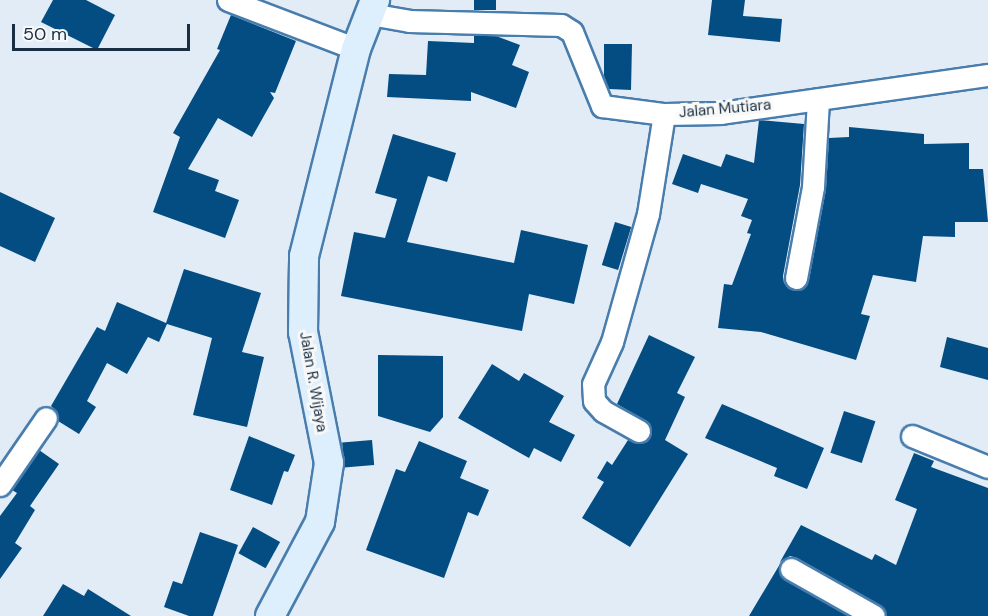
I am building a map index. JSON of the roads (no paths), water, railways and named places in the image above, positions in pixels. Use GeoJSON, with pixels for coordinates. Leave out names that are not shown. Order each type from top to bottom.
{"type":"FeatureCollection","features":[{"type":"Feature","properties":{"kind":"street"},"geometry":{"type":"LineString","coordinates":[[228,0],[356,49]]}},
{"type":"Feature","properties":{"kind":"street","name":"Jalan R. Wijaya"},"geometry":{"type":"LineString","coordinates":[[270,616],[320,522],[329,463],[303,332],[304,256],[356,49],[373,7]]}},
{"type":"Feature","properties":{"kind":"street","name":"Jalan Mutiara"},"geometry":{"type":"LineString","coordinates":[[373,7],[409,21],[561,26],[572,32],[602,106],[664,114],[721,113],[988,75]]}},
{"type":"Feature","properties":{"kind":"street"},"geometry":{"type":"LineString","coordinates":[[796,278],[813,187],[818,99]]}},
{"type":"Feature","properties":{"kind":"street"},"geometry":{"type":"LineString","coordinates":[[639,431],[603,411],[594,400],[593,384],[612,342],[648,214],[664,114]]}},
{"type":"Feature","properties":{"kind":"street"},"geometry":{"type":"LineString","coordinates":[[0,485],[46,418]]}},
{"type":"Feature","properties":{"kind":"street"},"geometry":{"type":"LineString","coordinates":[[912,436],[988,467]]}},
{"type":"Feature","properties":{"kind":"street"},"geometry":{"type":"LineString","coordinates":[[791,569],[874,616]]}}]}
